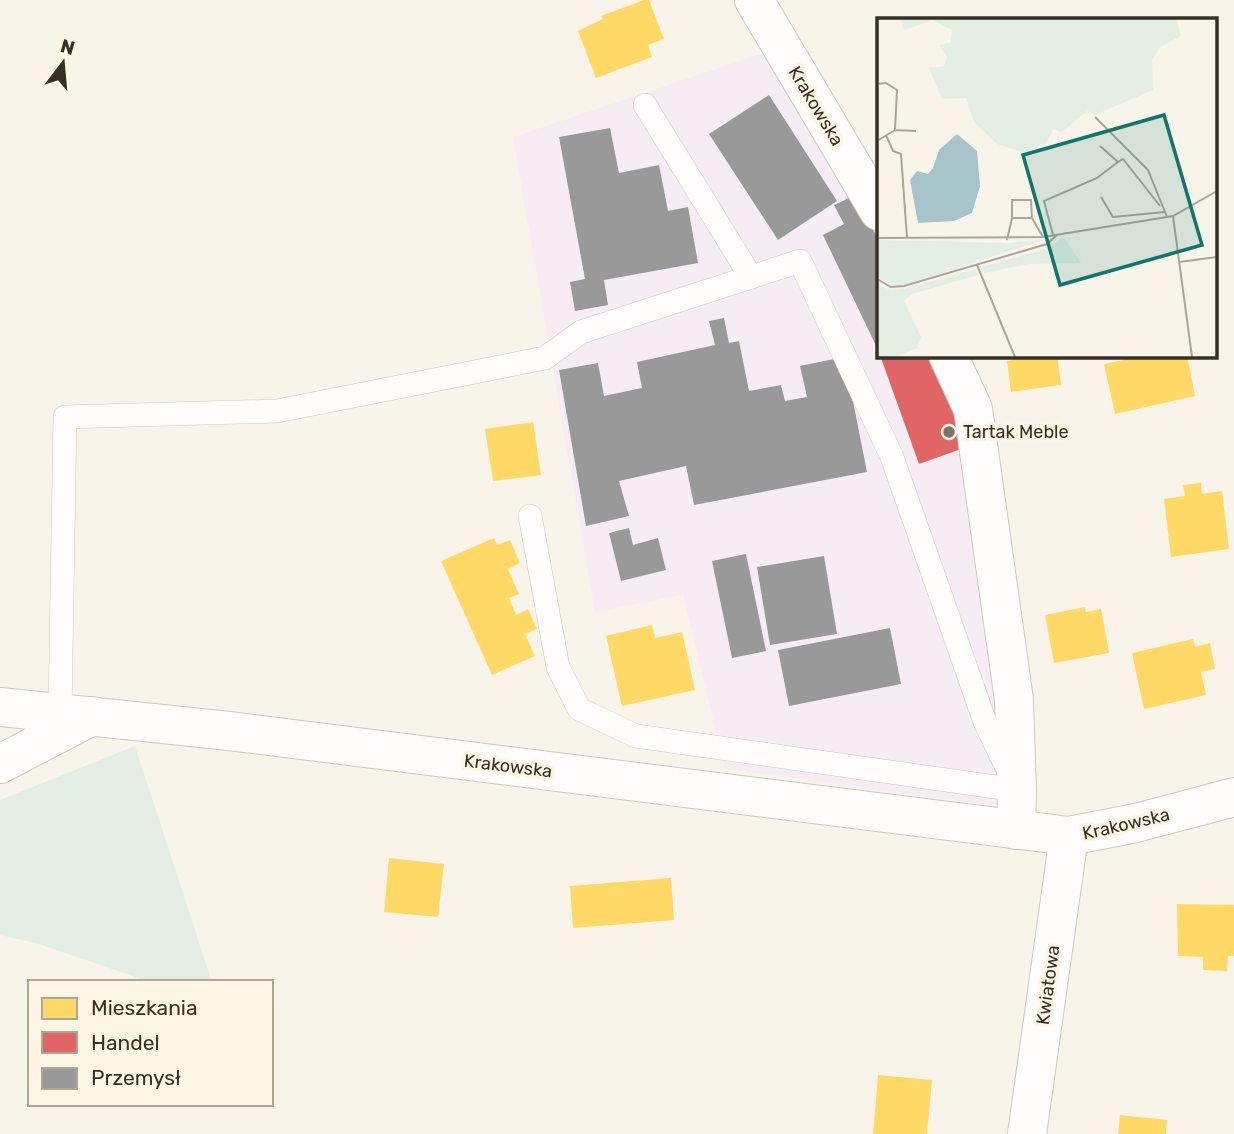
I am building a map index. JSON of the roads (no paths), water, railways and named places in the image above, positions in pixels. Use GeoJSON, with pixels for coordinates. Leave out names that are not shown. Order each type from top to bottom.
{"type":"FeatureCollection","features":[{"type":"Feature","properties":{"kind":"street","name":"Krakowska"},"geometry":{"type":"LineString","coordinates":[[754,0],[877,208]]}},
{"type":"Feature","properties":{"kind":"street"},"geometry":{"type":"LineString","coordinates":[[949,357],[973,409],[1014,700],[1016,830]]}},
{"type":"Feature","properties":{"kind":"street","name":"Krakowska"},"geometry":{"type":"LineString","coordinates":[[0,707],[229,731],[1069,836],[1136,823],[1234,797]]}},
{"type":"Feature","properties":{"kind":"street"},"geometry":{"type":"LineString","coordinates":[[0,764],[76,715]]}},
{"type":"Feature","properties":{"kind":"street","name":"Kwiatowa"},"geometry":{"type":"LineString","coordinates":[[1027,1134],[1069,836]]}},
{"type":"Feature","properties":{"kind":"lane"},"geometry":{"type":"LineString","coordinates":[[645,105],[751,277]]}},
{"type":"Feature","properties":{"kind":"lane"},"geometry":{"type":"LineString","coordinates":[[76,715],[65,417],[277,411],[545,358],[581,332],[800,261],[892,457],[985,722],[1017,790]]}},
{"type":"Feature","properties":{"kind":"lane"},"geometry":{"type":"LineString","coordinates":[[530,516],[558,667],[579,709],[636,736],[1017,790]]}},
{"type":"Feature","properties":{"kind":"place","name":"Tartak Meble"},"geometry":{"type":"Point","coordinates":[949,432]}}]}
